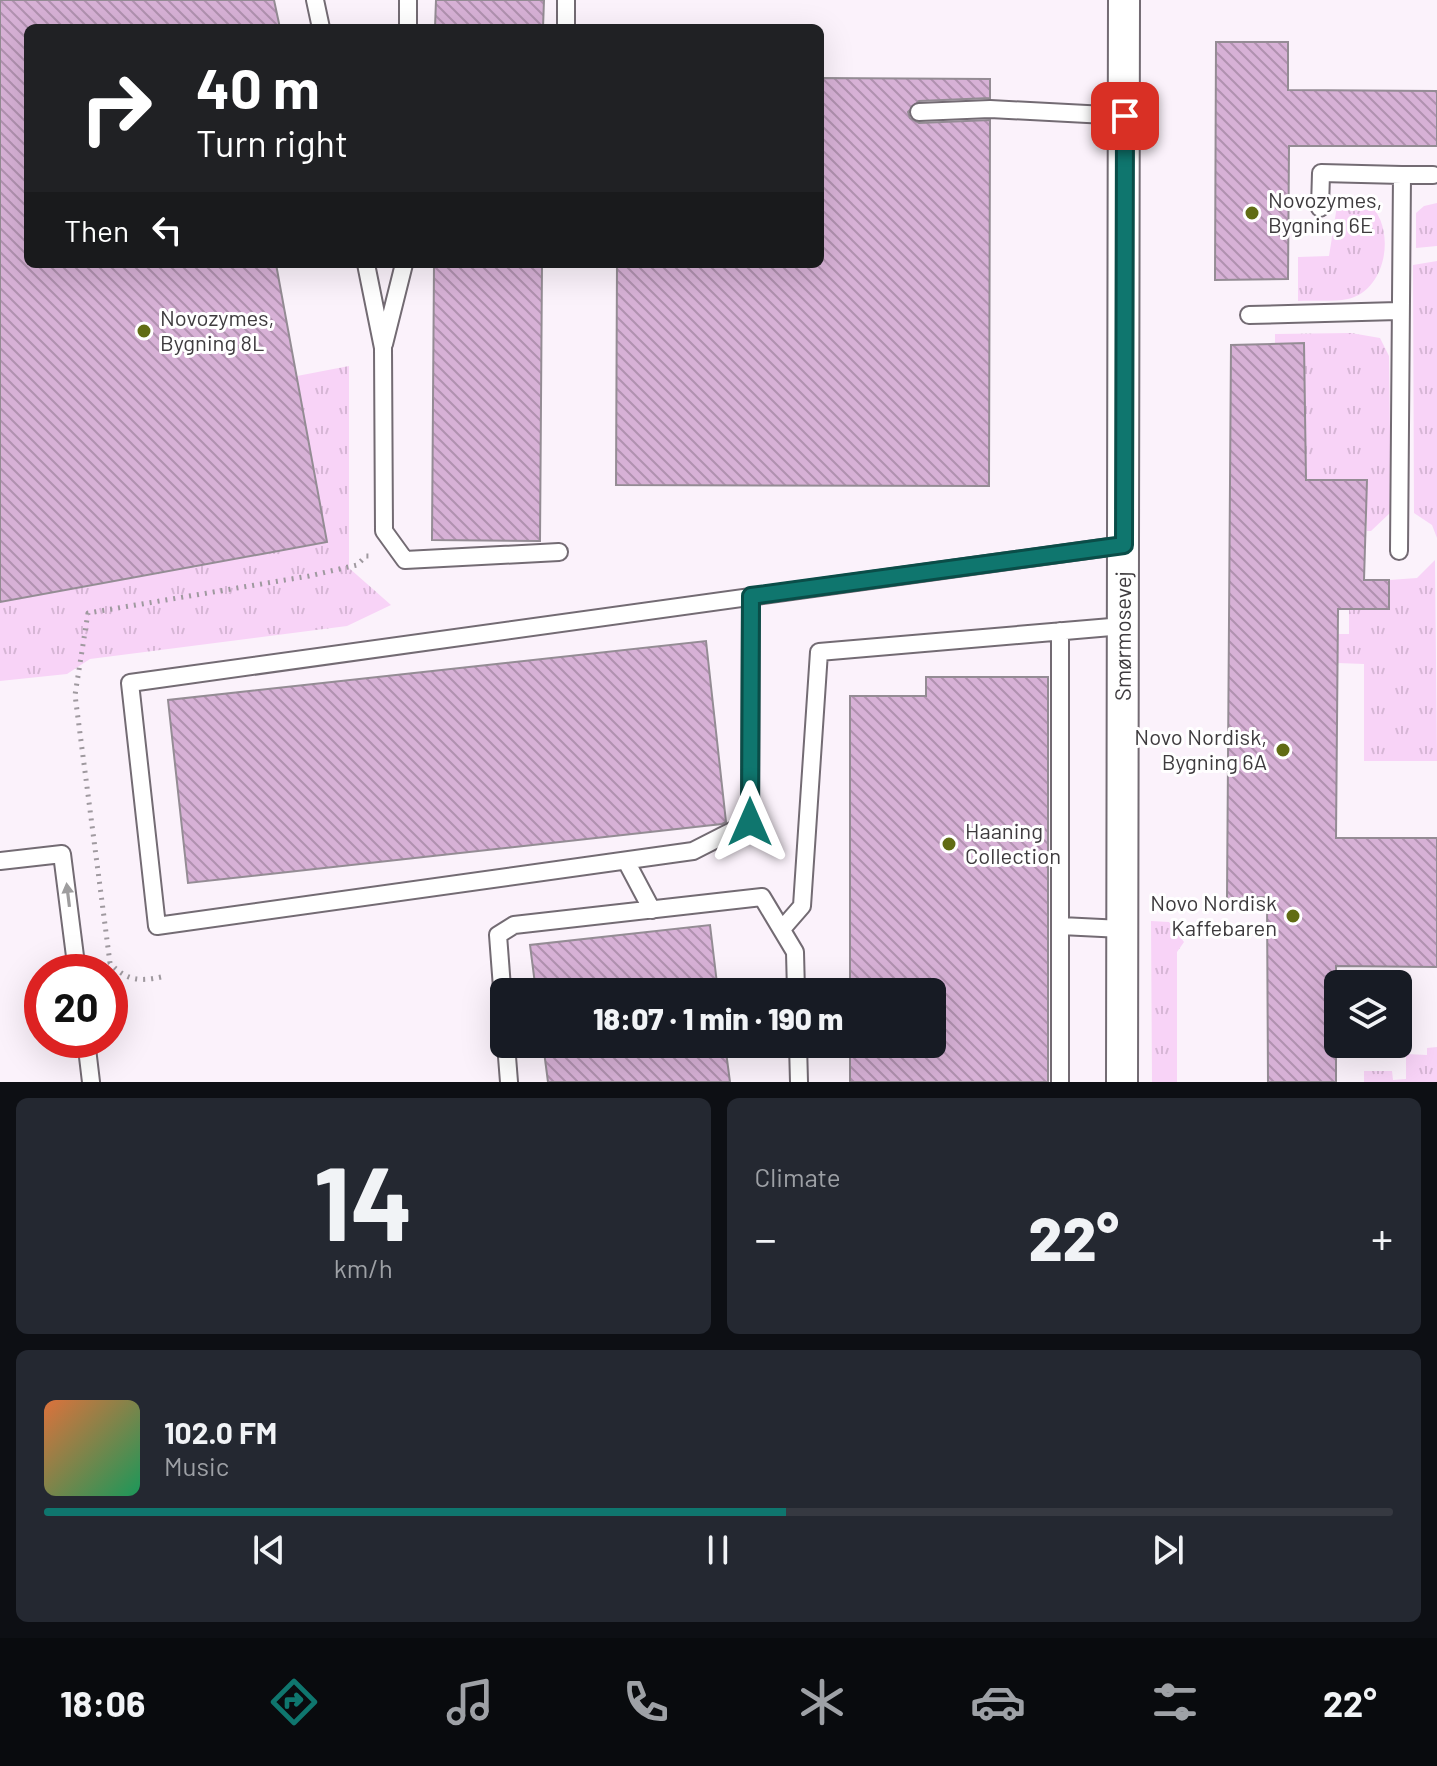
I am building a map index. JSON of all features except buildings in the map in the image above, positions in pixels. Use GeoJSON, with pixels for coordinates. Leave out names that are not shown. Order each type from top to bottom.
{"type":"FeatureCollection","features":[{"type":"Feature","properties":{"kind":"street","name":"Smørmosevej"},"geometry":{"type":"LineString","coordinates":[[1122,1082],[1124,0]]}},
{"type":"Feature","properties":{"kind":"lane"},"geometry":{"type":"LineString","coordinates":[[315,0],[320,24]]}},
{"type":"Feature","properties":{"kind":"lane"},"geometry":{"type":"LineString","coordinates":[[408,0],[408,24]]}},
{"type":"Feature","properties":{"kind":"lane"},"geometry":{"type":"LineString","coordinates":[[566,0],[566,24]]}},
{"type":"Feature","properties":{"kind":"lane"},"geometry":{"type":"LineString","coordinates":[[919,112],[990,109],[1125,116]]}},
{"type":"Feature","properties":{"kind":"lane"},"geometry":{"type":"LineString","coordinates":[[1320,208],[1321,173],[1433,175]]}},
{"type":"Feature","properties":{"kind":"lane"},"geometry":{"type":"LineString","coordinates":[[1399,551],[1398,311],[1402,175]]}},
{"type":"Feature","properties":{"kind":"lane"},"geometry":{"type":"LineString","coordinates":[[367,268],[383,348],[384,531],[405,560],[559,552]]}},
{"type":"Feature","properties":{"kind":"lane"},"geometry":{"type":"LineString","coordinates":[[383,348],[403,268]]}},
{"type":"Feature","properties":{"kind":"lane"},"geometry":{"type":"LineString","coordinates":[[1249,315],[1398,311]]}},
{"type":"Feature","properties":{"kind":"lane"},"geometry":{"type":"LineString","coordinates":[[751,596],[750,822],[693,851],[157,926],[130,683],[751,596],[1124,545]]}},
{"type":"Feature","properties":{"kind":"lane"},"geometry":{"type":"LineString","coordinates":[[782,929],[802,906],[819,652],[1123,626]]}},
{"type":"Feature","properties":{"kind":"lane"},"geometry":{"type":"LineString","coordinates":[[1060,631],[1060,1082]]}},
{"type":"Feature","properties":{"kind":"lane"},"geometry":{"type":"LineString","coordinates":[[0,861],[62,854],[75,954]]}},
{"type":"Feature","properties":{"kind":"lane"},"geometry":{"type":"LineString","coordinates":[[626,861],[652,910]]}},
{"type":"Feature","properties":{"kind":"lane"},"geometry":{"type":"LineString","coordinates":[[501,978],[498,935],[514,925],[762,897],[795,952],[796,978]]}},
{"type":"Feature","properties":{"kind":"lane"},"geometry":{"type":"LineString","coordinates":[[1061,926],[1122,929]]}},
{"type":"Feature","properties":{"kind":"lane"},"geometry":{"type":"LineString","coordinates":[[88,1058],[91,1082]]}},
{"type":"Feature","properties":{"kind":"lane"},"geometry":{"type":"LineString","coordinates":[[507,1058],[509,1082]]}},
{"type":"Feature","properties":{"kind":"lane"},"geometry":{"type":"LineString","coordinates":[[798,1058],[799,1082]]}},
{"type":"Feature","properties":{"kind":"path"},"geometry":{"type":"LineString","coordinates":[[161,977],[144,981],[123,978],[110,963],[75,695],[88,613],[309,576],[357,565],[366,556],[405,560]]}},
{"type":"Feature","properties":{"kind":"green space"},"geometry":{"type":"Polygon","coordinates":[[[1367,202],[1376,212],[1385,240],[1380,270],[1372,283],[1362,293],[1348,299],[1298,301],[1298,257],[1329,256],[1337,206],[1367,202]]]}},
{"type":"Feature","properties":{"kind":"green space"},"geometry":{"type":"Polygon","coordinates":[[[1437,203],[1437,246],[1416,248],[1416,213],[1424,206],[1437,203]]]}},
{"type":"Feature","properties":{"kind":"green space"},"geometry":{"type":"Polygon","coordinates":[[[1437,261],[1437,538],[1432,525],[1414,513],[1413,265],[1437,261]]]}},
{"type":"Feature","properties":{"kind":"green space"},"geometry":{"type":"Polygon","coordinates":[[[1351,333],[1380,338],[1389,356],[1391,512],[1371,531],[1367,531],[1367,481],[1306,513],[1304,344],[1275,343],[1275,334],[1351,333]]]}},
{"type":"Feature","properties":{"kind":"green space"},"geometry":{"type":"Polygon","coordinates":[[[349,366],[349,568],[391,605],[347,626],[90,659],[67,674],[0,681],[0,602],[297,376],[349,366]]]}},
{"type":"Feature","properties":{"kind":"green space"},"geometry":{"type":"Polygon","coordinates":[[[1435,560],[1437,761],[1364,761],[1364,664],[1338,663],[1338,634],[1349,634],[1349,609],[1389,609],[1389,580],[1417,578],[1435,560]]]}},
{"type":"Feature","properties":{"kind":"green space"},"geometry":{"type":"Polygon","coordinates":[[[1151,921],[1169,922],[1184,942],[1177,952],[1177,1082],[1152,1082],[1151,921]]]}},
{"type":"Feature","properties":{"kind":"green space"},"geometry":{"type":"Polygon","coordinates":[[[1437,1047],[1437,1082],[1364,1082],[1364,1071],[1392,1071],[1393,1080],[1406,1079],[1406,1058],[1412,1058],[1412,1054],[1427,1055],[1427,1048],[1437,1047]]]}},
{"type":"Feature","properties":{"kind":"place","name":"Novozymes, Bygning 6E"},"geometry":{"type":"Point","coordinates":[1252,213]}},
{"type":"Feature","properties":{"kind":"place","name":"Novozymes, Bygning 8L"},"geometry":{"type":"Point","coordinates":[144,331]}},
{"type":"Feature","properties":{"kind":"place","name":"Novo Nordisk, Bygning 6A"},"geometry":{"type":"Point","coordinates":[1283,750]}},
{"type":"Feature","properties":{"kind":"place","name":"Haaning Collection"},"geometry":{"type":"Point","coordinates":[949,844]}},
{"type":"Feature","properties":{"kind":"place","name":"Novo Nordisk Kaffebaren"},"geometry":{"type":"Point","coordinates":[1293,916]}},
{"type":"Feature","properties":{"kind":"route"},"geometry":{"type":"LineString","coordinates":[[750,822],[751,596],[1124,545],[1125,116]]}}]}
